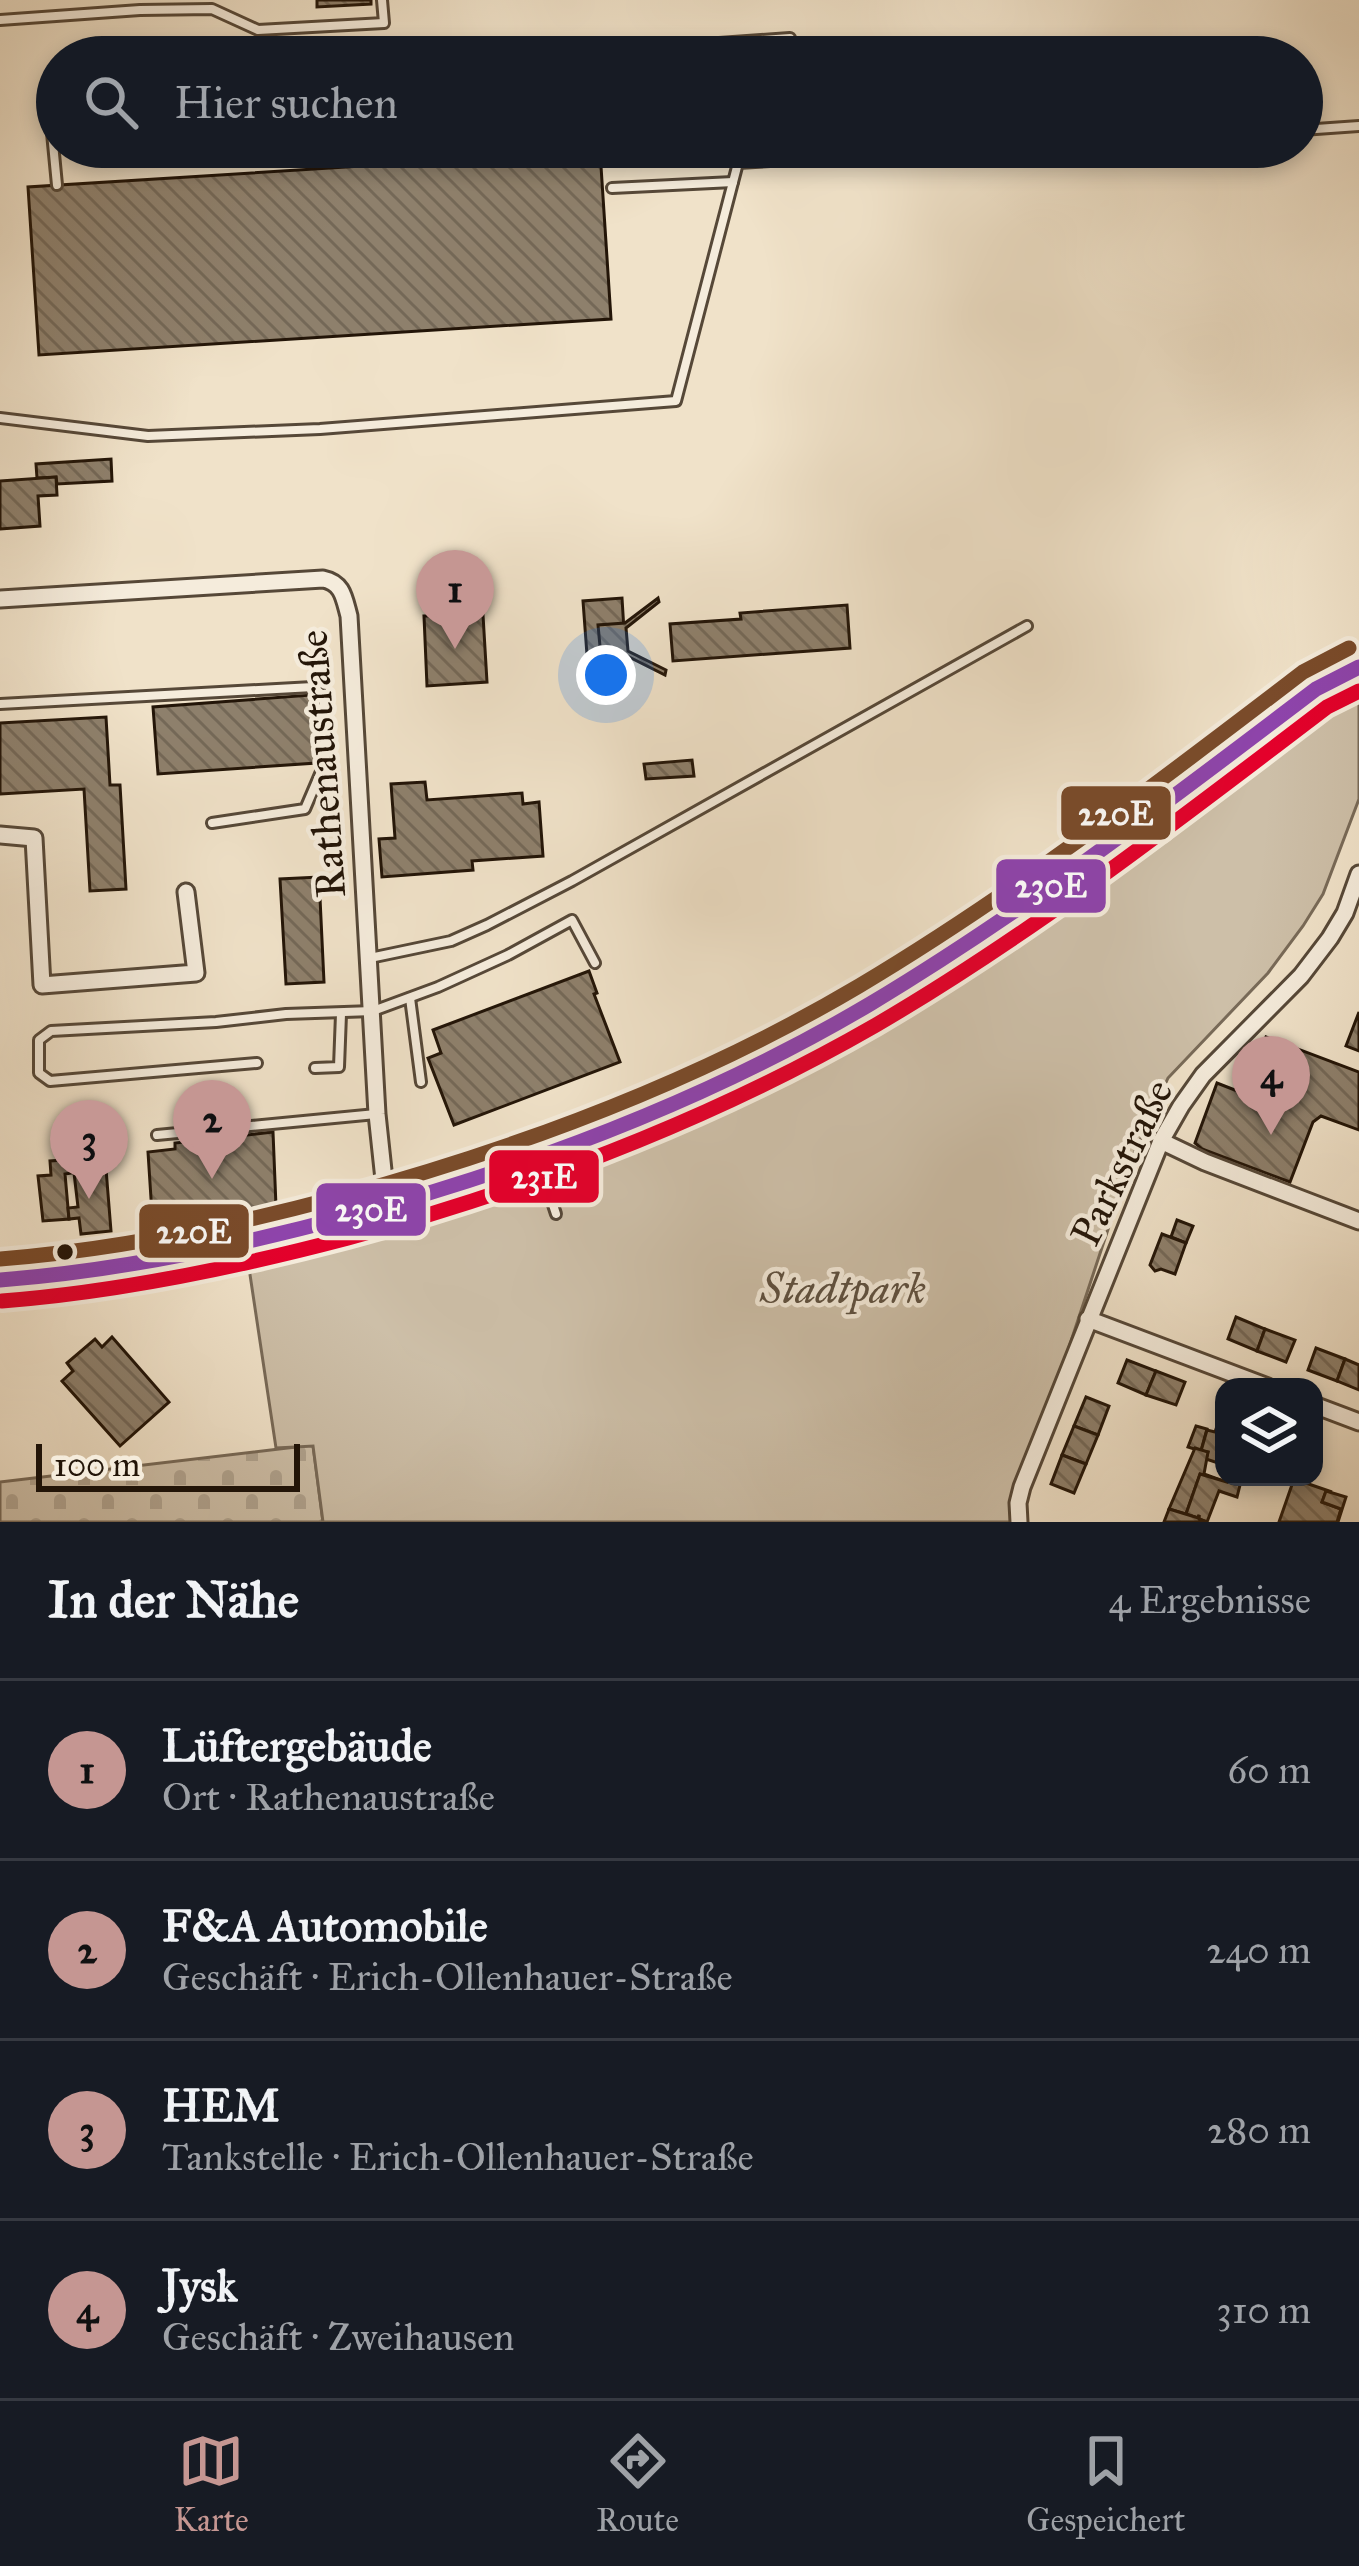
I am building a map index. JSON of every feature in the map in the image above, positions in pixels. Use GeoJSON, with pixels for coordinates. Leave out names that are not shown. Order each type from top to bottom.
{"type":"FeatureCollection","features":[{"type":"Feature","properties":{"kind":"street","name":"Rathenaustraße"},"geometry":{"type":"LineString","coordinates":[[0,599],[323,579],[336,583],[344,595],[349,616],[377,1114],[390,1206]]}},
{"type":"Feature","properties":{"kind":"street"},"geometry":{"type":"LineString","coordinates":[[0,1280],[142,1264],[390,1206],[538,1159],[696,1094],[798,1044],[999,922],[1316,689],[1359,667]]}},
{"type":"Feature","properties":{"kind":"street"},"geometry":{"type":"LineString","coordinates":[[0,835],[34,838],[42,985],[196,974],[186,892]]}},
{"type":"Feature","properties":{"kind":"street","name":"Parkstraße"},"geometry":{"type":"LineString","coordinates":[[1019,1522],[1022,1487],[1161,1142],[1203,1075],[1316,957],[1345,913],[1359,874]]}},
{"type":"Feature","properties":{"kind":"street"},"geometry":{"type":"LineString","coordinates":[[1161,1142],[1359,1221]]}},
{"type":"Feature","properties":{"kind":"street"},"geometry":{"type":"LineString","coordinates":[[1088,1319],[1244,1378]]}},
{"type":"Feature","properties":{"kind":"street"},"geometry":{"type":"LineString","coordinates":[[1323,1408],[1359,1422]]}},
{"type":"Feature","properties":{"kind":"lane"},"geometry":{"type":"LineString","coordinates":[[0,20],[212,8],[258,30],[300,28],[384,23],[382,0]]}},
{"type":"Feature","properties":{"kind":"lane"},"geometry":{"type":"LineString","coordinates":[[1323,129],[1359,126]]}},
{"type":"Feature","properties":{"kind":"lane"},"geometry":{"type":"LineString","coordinates":[[55,168],[57,185]]}},
{"type":"Feature","properties":{"kind":"lane"},"geometry":{"type":"LineString","coordinates":[[0,418],[148,436],[320,429],[676,401],[737,168]]}},
{"type":"Feature","properties":{"kind":"lane"},"geometry":{"type":"LineString","coordinates":[[612,188],[733,182]]}},
{"type":"Feature","properties":{"kind":"lane"},"geometry":{"type":"LineString","coordinates":[[370,958],[451,941],[488,925],[1027,626]]}},
{"type":"Feature","properties":{"kind":"lane"},"geometry":{"type":"LineString","coordinates":[[0,704],[313,687],[323,695],[323,767],[304,809],[212,823]]}},
{"type":"Feature","properties":{"kind":"lane"},"geometry":{"type":"LineString","coordinates":[[257,1063],[50,1081],[39,1073],[39,1040],[51,1031],[373,1011],[508,955],[572,920],[595,963]]}},
{"type":"Feature","properties":{"kind":"lane"},"geometry":{"type":"LineString","coordinates":[[410,998],[421,1082]]}},
{"type":"Feature","properties":{"kind":"lane"},"geometry":{"type":"LineString","coordinates":[[315,1068],[339,1067],[341,1014]]}},
{"type":"Feature","properties":{"kind":"lane"},"geometry":{"type":"LineString","coordinates":[[157,1135],[377,1114]]}},
{"type":"Feature","properties":{"kind":"lane"},"geometry":{"type":"LineString","coordinates":[[538,1159],[556,1214]]}},
{"type":"Feature","properties":{"kind":"green space","name":"Stadtpark"},"geometry":{"type":"Polygon","coordinates":[[[1359,680],[1359,799],[1323,894],[1268,973],[1168,1078],[1131,1160],[1011,1522],[323,1522],[313,1446],[276,1448],[249,1268],[372,1215],[560,1152],[847,1019],[1323,691],[1359,680]]]}},
{"type":"Feature","properties":{"kind":"green space"},"geometry":{"type":"Polygon","coordinates":[[[313,1445],[323,1522],[0,1522],[0,1482],[313,1445]]]}},
{"type":"Feature","properties":{"kind":"building"},"geometry":{"type":"Polygon","coordinates":[[[317,0],[371,0],[371,4],[317,7],[317,0]]]}},
{"type":"Feature","properties":{"kind":"building"},"geometry":{"type":"Polygon","coordinates":[[[330,168],[601,168],[611,319],[39,355],[28,187],[330,168]]]}},
{"type":"Feature","properties":{"kind":"building"},"geometry":{"type":"Polygon","coordinates":[[[111,459],[112,481],[57,484],[56,477],[37,478],[36,464],[111,459]]]}},
{"type":"Feature","properties":{"kind":"building"},"geometry":{"type":"Polygon","coordinates":[[[56,477],[57,495],[38,496],[40,526],[0,529],[0,481],[56,477]]]}},
{"type":"Feature","properties":{"kind":"building"},"geometry":{"type":"Polygon","coordinates":[[[622,598],[627,679],[589,682],[583,601],[622,598]]]}},
{"type":"Feature","properties":{"kind":"building"},"geometry":{"type":"Polygon","coordinates":[[[658,598],[659,602],[626,628],[628,651],[666,670],[665,675],[627,656],[601,657],[598,625],[625,623],[658,598]]]}},
{"type":"Feature","properties":{"kind":"building"},"geometry":{"type":"Polygon","coordinates":[[[847,605],[850,648],[673,661],[670,624],[847,605]]]}},
{"type":"Feature","properties":{"kind":"building"},"geometry":{"type":"Polygon","coordinates":[[[483,615],[487,682],[427,686],[424,616],[483,615]]]}},
{"type":"Feature","properties":{"kind":"building"},"geometry":{"type":"Polygon","coordinates":[[[311,695],[316,763],[158,774],[153,707],[311,695]]]}},
{"type":"Feature","properties":{"kind":"building"},"geometry":{"type":"Polygon","coordinates":[[[106,717],[110,785],[120,785],[126,889],[90,891],[84,789],[0,794],[0,723],[106,717]]]}},
{"type":"Feature","properties":{"kind":"building"},"geometry":{"type":"Polygon","coordinates":[[[692,760],[694,776],[646,779],[644,764],[692,760]]]}},
{"type":"Feature","properties":{"kind":"building"},"geometry":{"type":"Polygon","coordinates":[[[425,782],[427,800],[522,793],[523,804],[539,802],[543,856],[472,861],[473,870],[382,877],[379,839],[395,838],[391,784],[425,782]]]}},
{"type":"Feature","properties":{"kind":"building"},"geometry":{"type":"Polygon","coordinates":[[[319,877],[324,982],[286,984],[280,879],[319,877]]]}},
{"type":"Feature","properties":{"kind":"building"},"geometry":{"type":"Polygon","coordinates":[[[589,971],[620,1062],[454,1125],[428,1058],[441,1053],[433,1030],[589,971]]]}},
{"type":"Feature","properties":{"kind":"building"},"geometry":{"type":"Polygon","coordinates":[[[1359,1012],[1359,1051],[1346,1046],[1359,1012]]]}},
{"type":"Feature","properties":{"kind":"building"},"geometry":{"type":"Polygon","coordinates":[[[1266,1037],[1359,1072],[1359,1130],[1321,1116],[1313,1122],[1290,1182],[1195,1143],[1217,1083],[1245,1094],[1266,1037]]]}},
{"type":"Feature","properties":{"kind":"building"},"geometry":{"type":"Polygon","coordinates":[[[273,1132],[276,1206],[152,1214],[148,1152],[175,1149],[175,1143],[273,1132]]]}},
{"type":"Feature","properties":{"kind":"building"},"geometry":{"type":"Polygon","coordinates":[[[77,1159],[78,1172],[65,1174],[69,1219],[43,1221],[38,1176],[51,1175],[50,1161],[77,1159]]]}},
{"type":"Feature","properties":{"kind":"building"},"geometry":{"type":"Polygon","coordinates":[[[106,1169],[111,1231],[81,1234],[79,1218],[69,1219],[68,1208],[78,1207],[74,1173],[106,1169]]]}},
{"type":"Feature","properties":{"kind":"building"},"geometry":{"type":"Polygon","coordinates":[[[1177,1220],[1193,1226],[1186,1243],[1171,1237],[1177,1220]]]}},
{"type":"Feature","properties":{"kind":"building"},"geometry":{"type":"Polygon","coordinates":[[[1162,1234],[1186,1243],[1175,1274],[1155,1271],[1150,1265],[1162,1234]]]}},
{"type":"Feature","properties":{"kind":"building"},"geometry":{"type":"Polygon","coordinates":[[[1236,1317],[1265,1329],[1257,1351],[1228,1339],[1236,1317]]]}},
{"type":"Feature","properties":{"kind":"building"},"geometry":{"type":"Polygon","coordinates":[[[1265,1329],[1295,1340],[1286,1362],[1257,1351],[1265,1329]]]}},
{"type":"Feature","properties":{"kind":"building"},"geometry":{"type":"Polygon","coordinates":[[[112,1337],[169,1402],[120,1446],[62,1381],[73,1371],[67,1363],[95,1339],[102,1347],[112,1337]]]}},
{"type":"Feature","properties":{"kind":"building"},"geometry":{"type":"Polygon","coordinates":[[[1316,1348],[1345,1359],[1337,1381],[1308,1370],[1316,1348]]]}},
{"type":"Feature","properties":{"kind":"building"},"geometry":{"type":"Polygon","coordinates":[[[1345,1359],[1359,1365],[1359,1390],[1337,1381],[1345,1359]]]}},
{"type":"Feature","properties":{"kind":"building"},"geometry":{"type":"Polygon","coordinates":[[[1127,1360],[1156,1371],[1146,1395],[1118,1383],[1127,1360]]]}},
{"type":"Feature","properties":{"kind":"building"},"geometry":{"type":"Polygon","coordinates":[[[1156,1371],[1185,1382],[1176,1405],[1146,1395],[1156,1371]]]}},
{"type":"Feature","properties":{"kind":"building"},"geometry":{"type":"Polygon","coordinates":[[[1086,1397],[1109,1406],[1098,1435],[1074,1426],[1086,1397]]]}},
{"type":"Feature","properties":{"kind":"building"},"geometry":{"type":"Polygon","coordinates":[[[1074,1426],[1098,1435],[1086,1464],[1062,1455],[1074,1426]]]}},
{"type":"Feature","properties":{"kind":"building"},"geometry":{"type":"Polygon","coordinates":[[[1196,1426],[1207,1429],[1201,1451],[1188,1447],[1196,1426]]]}},
{"type":"Feature","properties":{"kind":"building"},"geometry":{"type":"Polygon","coordinates":[[[1207,1430],[1215,1432],[1215,1462],[1201,1451],[1207,1430]]]}},
{"type":"Feature","properties":{"kind":"building"},"geometry":{"type":"Polygon","coordinates":[[[1195,1448],[1208,1452],[1204,1474],[1215,1479],[1200,1474],[1186,1514],[1169,1509],[1195,1448]]]}},
{"type":"Feature","properties":{"kind":"building"},"geometry":{"type":"Polygon","coordinates":[[[1062,1455],[1086,1464],[1074,1493],[1051,1484],[1062,1455]]]}},
{"type":"Feature","properties":{"kind":"building"},"geometry":{"type":"Polygon","coordinates":[[[1200,1474],[1215,1478],[1215,1486],[1240,1486],[1237,1497],[1219,1491],[1207,1522],[1199,1515],[1186,1514],[1200,1474]]]}},
{"type":"Feature","properties":{"kind":"building"},"geometry":{"type":"Polygon","coordinates":[[[1292,1486],[1314,1486],[1332,1492],[1326,1491],[1322,1502],[1341,1509],[1337,1522],[1279,1522],[1292,1486]]]}},
{"type":"Feature","properties":{"kind":"building"},"geometry":{"type":"Polygon","coordinates":[[[1326,1491],[1346,1497],[1338,1522],[1341,1509],[1322,1502],[1326,1491]]]}},
{"type":"Feature","properties":{"kind":"building"},"geometry":{"type":"Polygon","coordinates":[[[1169,1509],[1199,1515],[1207,1522],[1164,1522],[1169,1509]]]}},
{"type":"Feature","properties":{"kind":"transit line","name":"220E"},"geometry":{"type":"LineString","coordinates":[[0,1259],[171,1236],[339,1197],[474,1157],[671,1082],[798,1021],[917,950],[1086,835],[1303,672],[1349,648]]}},
{"type":"Feature","properties":{"kind":"transit line","name":"230E"},"geometry":{"type":"LineString","coordinates":[[0,1280],[176,1256],[349,1216],[551,1153],[682,1100],[809,1039],[986,931],[1316,689],[1359,667]]}},
{"type":"Feature","properties":{"kind":"transit line","name":"231E"},"geometry":{"type":"LineString","coordinates":[[2,1301],[176,1277],[348,1238],[552,1174],[685,1121],[876,1025],[993,952],[1327,707],[1359,691]]}},
{"type":"Feature","properties":{"kind":"place","name":"Lüftergebäude"},"geometry":{"type":"Point","coordinates":[455,649]}},
{"type":"Feature","properties":{"kind":"place","name":"Jysk"},"geometry":{"type":"Point","coordinates":[1271,1135]}},
{"type":"Feature","properties":{"kind":"place","name":"F&A Automobile"},"geometry":{"type":"Point","coordinates":[212,1179]}},
{"type":"Feature","properties":{"kind":"place","name":"HEM"},"geometry":{"type":"Point","coordinates":[89,1199]}}]}
